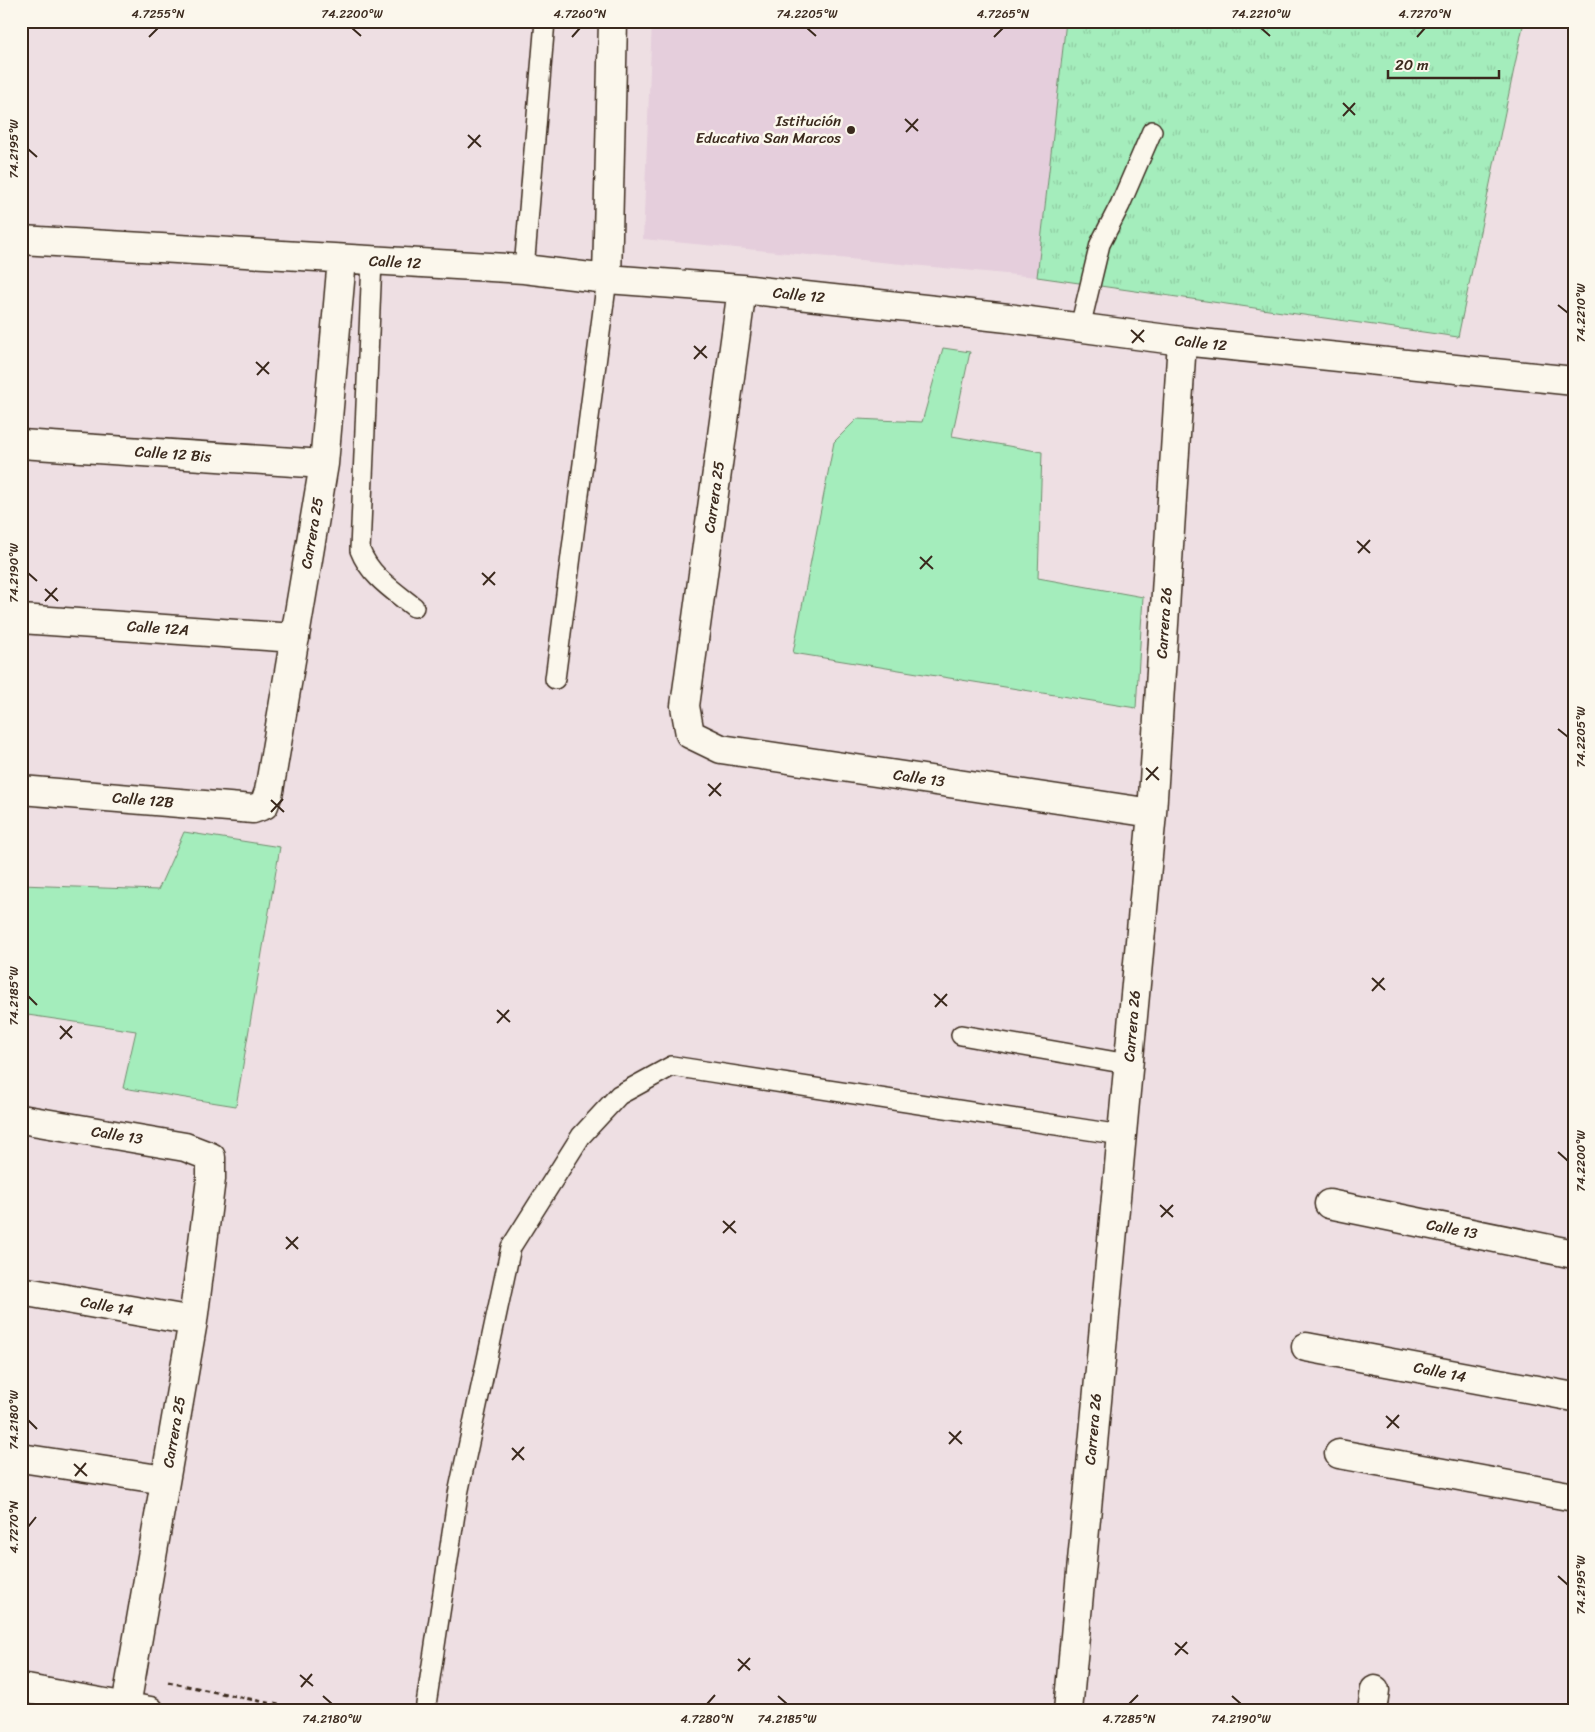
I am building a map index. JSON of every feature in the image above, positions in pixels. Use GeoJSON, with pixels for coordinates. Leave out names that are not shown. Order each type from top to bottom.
{"type":"FeatureCollection","features":[{"type":"Feature","properties":{"kind":"street"},"geometry":{"type":"LineString","coordinates":[[607,279],[613,21]]}},
{"type":"Feature","properties":{"kind":"street","name":"Calle 12"},"geometry":{"type":"LineString","coordinates":[[21,240],[524,269],[607,279],[742,289],[998,317],[1182,341],[1574,381]]}},
{"type":"Feature","properties":{"kind":"street","name":"Carrera 25"},"geometry":{"type":"LineString","coordinates":[[264,805],[269,791],[324,464],[342,259]]}},
{"type":"Feature","properties":{"kind":"street","name":"Carrera 25"},"geometry":{"type":"LineString","coordinates":[[690,734],[685,706],[742,289]]}},
{"type":"Feature","properties":{"kind":"street","name":"Carrera 26"},"geometry":{"type":"LineString","coordinates":[[1068,1711],[1152,813],[1182,341]]}},
{"type":"Feature","properties":{"kind":"street","name":"Calle 12 Bis"},"geometry":{"type":"LineString","coordinates":[[21,444],[324,464]]}},
{"type":"Feature","properties":{"kind":"street","name":"Calle 12A"},"geometry":{"type":"LineString","coordinates":[[21,619],[295,638]]}},
{"type":"Feature","properties":{"kind":"street","name":"Calle 13"},"geometry":{"type":"LineString","coordinates":[[690,734],[721,749],[1152,813]]}},
{"type":"Feature","properties":{"kind":"street","name":"Calle 12B"},"geometry":{"type":"LineString","coordinates":[[21,790],[252,809],[264,805]]}},
{"type":"Feature","properties":{"kind":"street","name":"Calle 13"},"geometry":{"type":"LineString","coordinates":[[21,1119],[185,1147],[211,1157]]}},
{"type":"Feature","properties":{"kind":"street","name":"Carrera 25"},"geometry":{"type":"LineString","coordinates":[[138,1708],[165,1480],[193,1321],[211,1179],[211,1157]]}},
{"type":"Feature","properties":{"kind":"street","name":"Calle 13"},"geometry":{"type":"LineString","coordinates":[[1329,1204],[1574,1254]]}},
{"type":"Feature","properties":{"kind":"street","name":"Calle 14"},"geometry":{"type":"LineString","coordinates":[[21,1291],[193,1321]]}},
{"type":"Feature","properties":{"kind":"street","name":"Calle 14"},"geometry":{"type":"LineString","coordinates":[[1306,1346],[1574,1398]]}},
{"type":"Feature","properties":{"kind":"street"},"geometry":{"type":"LineString","coordinates":[[1339,1454],[1574,1496]]}},
{"type":"Feature","properties":{"kind":"street"},"geometry":{"type":"LineString","coordinates":[[21,1458],[165,1480]]}},
{"type":"Feature","properties":{"kind":"street"},"geometry":{"type":"LineString","coordinates":[[21,1688],[138,1708]]}},
{"type":"Feature","properties":{"kind":"lane"},"geometry":{"type":"LineString","coordinates":[[524,269],[545,21]]}},
{"type":"Feature","properties":{"kind":"lane"},"geometry":{"type":"LineString","coordinates":[[1080,327],[1100,244],[1120,205],[1152,131]]}},
{"type":"Feature","properties":{"kind":"lane"},"geometry":{"type":"LineString","coordinates":[[372,261],[360,550],[364,561],[372,573],[414,607]]}},
{"type":"Feature","properties":{"kind":"lane"},"geometry":{"type":"LineString","coordinates":[[555,679],[607,279]]}},
{"type":"Feature","properties":{"kind":"lane"},"geometry":{"type":"LineString","coordinates":[[961,1035],[1128,1064]]}},
{"type":"Feature","properties":{"kind":"lane"},"geometry":{"type":"LineString","coordinates":[[426,1711],[458,1494],[512,1247],[581,1136],[619,1095],[672,1066],[1121,1135]]}},
{"type":"Feature","properties":{"kind":"shaded area","name":"Istitución Educativa San Marcos"},"geometry":{"type":"Polygon","coordinates":[[[652,21],[1066,21],[1037,277],[643,239],[652,21]]]}},
{"type":"Feature","properties":{"kind":"green space"},"geometry":{"type":"Polygon","coordinates":[[[1066,21],[1524,21],[1458,337],[1037,277],[1066,21]]]}},
{"type":"Feature","properties":{"kind":"green space"},"geometry":{"type":"Polygon","coordinates":[[[943,348],[970,352],[952,436],[1042,452],[1038,578],[1143,597],[1136,708],[793,653],[834,442],[857,419],[922,422],[943,348]]]}},
{"type":"Feature","properties":{"kind":"green space"},"geometry":{"type":"Polygon","coordinates":[[[184,832],[280,847],[236,1106],[123,1088],[136,1031],[21,1014],[21,885],[158,890],[184,832]]]}},
{"type":"Feature","properties":{"kind":"place","name":"Istitución Educativa San Marcos"},"geometry":{"type":"Point","coordinates":[851,130]}}]}
